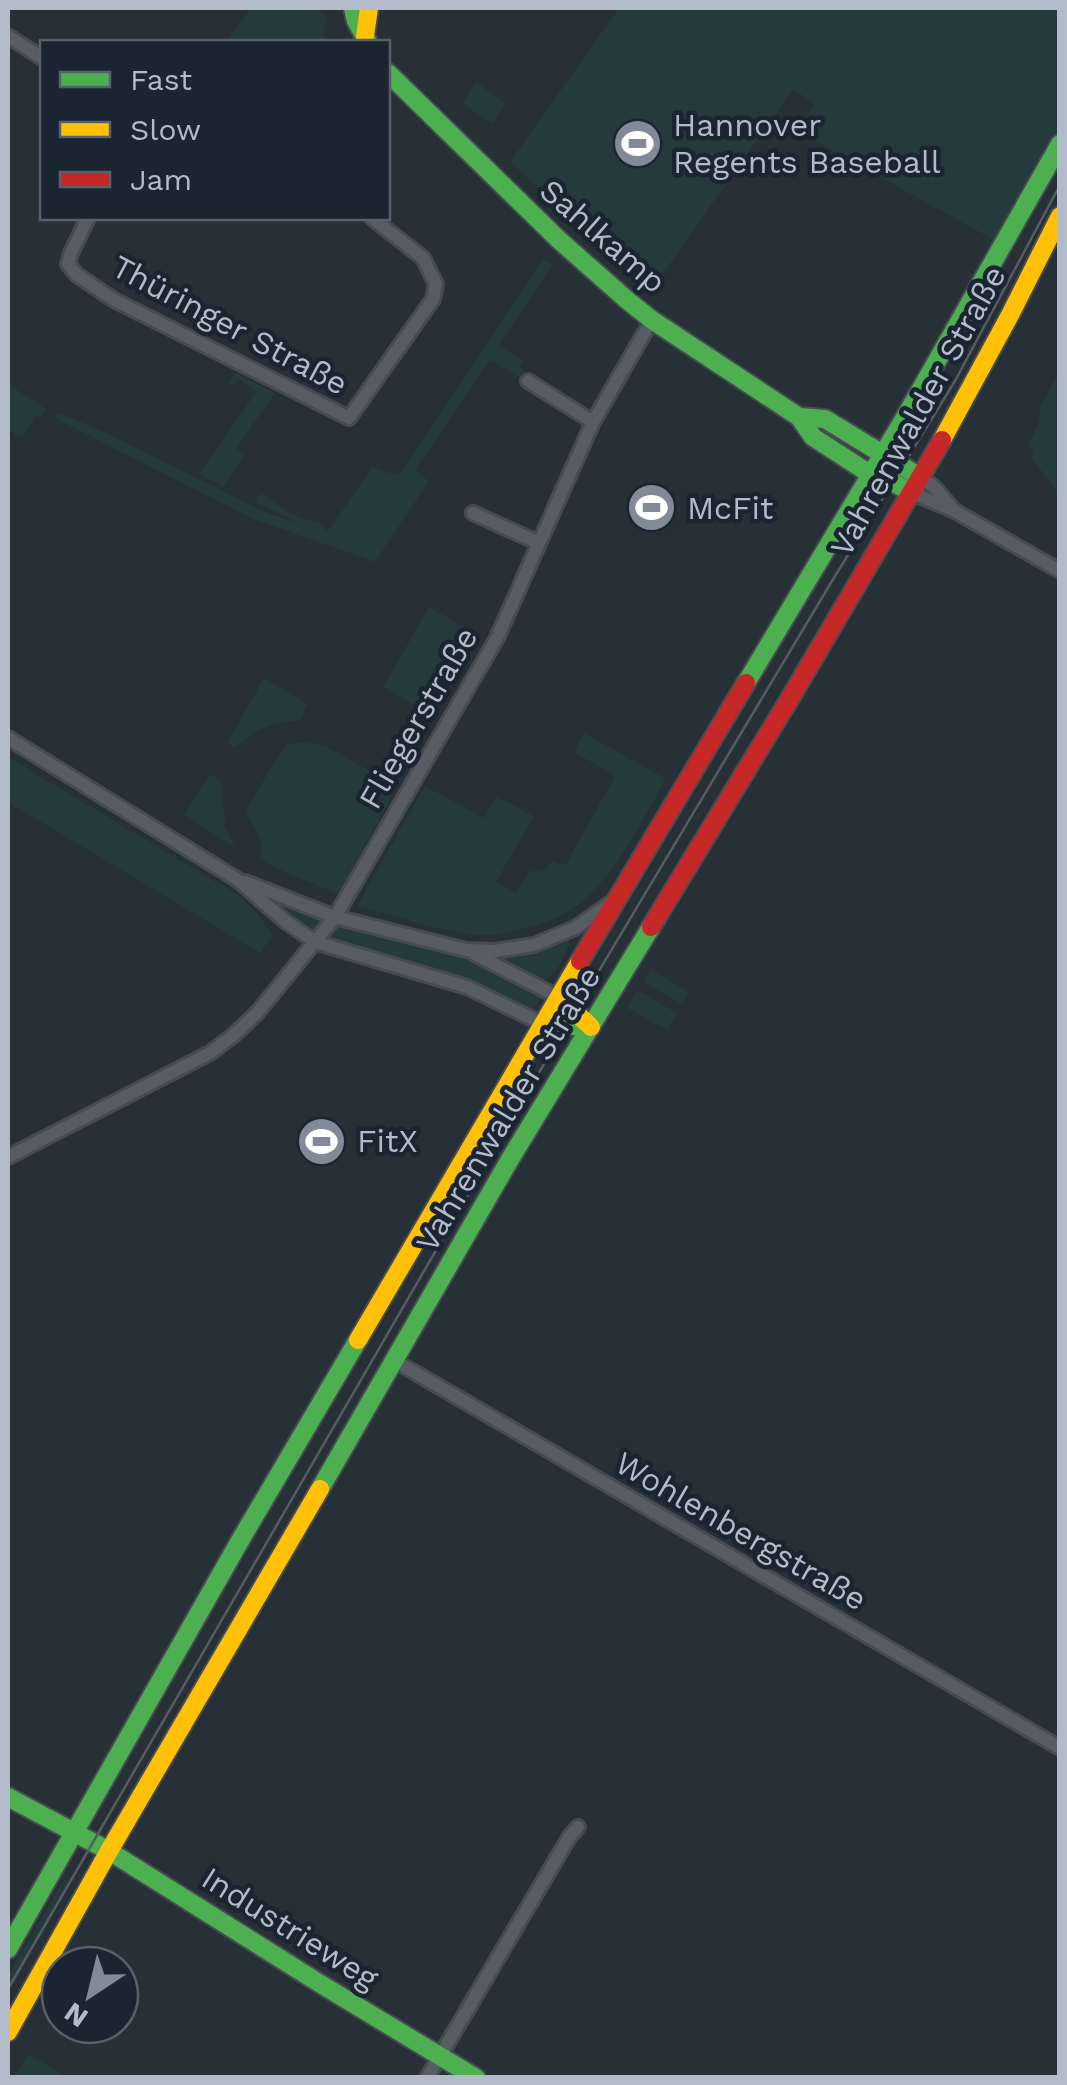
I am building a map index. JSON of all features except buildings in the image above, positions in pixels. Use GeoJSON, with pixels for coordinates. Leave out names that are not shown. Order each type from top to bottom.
{"type":"FeatureCollection","features":[{"type":"Feature","properties":{"kind":"main road"},"geometry":{"type":"LineString","coordinates":[[352,8],[367,39]]}},
{"type":"Feature","properties":{"kind":"main road"},"geometry":{"type":"LineString","coordinates":[[367,39],[369,8]]}},
{"type":"Feature","properties":{"kind":"main road","name":"Sahlkamp"},"geometry":{"type":"LineString","coordinates":[[390,75],[558,239],[652,320],[799,417],[813,438],[870,474],[915,484]]}},
{"type":"Feature","properties":{"kind":"main road","name":"Vahrenwalder Straße"},"geometry":{"type":"LineString","coordinates":[[8,1949],[240,1539],[883,454],[1060,144]]}},
{"type":"Feature","properties":{"kind":"main road","name":"Vahrenwalder Straße"},"geometry":{"type":"LineString","coordinates":[[8,2032],[509,1161],[792,695],[915,484],[1060,216]]}},
{"type":"Feature","properties":{"kind":"main road","name":"Sahlkamp"},"geometry":{"type":"LineString","coordinates":[[799,417],[825,419],[883,454],[915,484]]}},
{"type":"Feature","properties":{"kind":"main road"},"geometry":{"type":"LineString","coordinates":[[560,998],[591,1027]]}},
{"type":"Feature","properties":{"kind":"main road"},"geometry":{"type":"LineString","coordinates":[[543,1024],[591,1027]]}},
{"type":"Feature","properties":{"kind":"main road","name":"Industrieweg"},"geometry":{"type":"LineString","coordinates":[[8,1797],[110,1851],[476,2078]]}},
{"type":"Feature","properties":{"kind":"street"},"geometry":{"type":"LineString","coordinates":[[8,38],[40,57]]}},
{"type":"Feature","properties":{"kind":"street","name":"Thüringer Straße"},"geometry":{"type":"LineString","coordinates":[[87,220],[68,264],[77,275],[114,300],[349,418],[433,299],[436,284],[423,258],[375,220]]}},
{"type":"Feature","properties":{"kind":"street","name":"Fliegerstraße"},"geometry":{"type":"LineString","coordinates":[[8,1157],[210,1053],[258,1013],[335,917],[496,638],[593,422],[652,320]]}},
{"type":"Feature","properties":{"kind":"street"},"geometry":{"type":"LineString","coordinates":[[528,381],[593,422]]}},
{"type":"Feature","properties":{"kind":"street"},"geometry":{"type":"LineString","coordinates":[[915,484],[1060,571]]}},
{"type":"Feature","properties":{"kind":"street"},"geometry":{"type":"LineString","coordinates":[[474,513],[539,543]]}},
{"type":"Feature","properties":{"kind":"street"},"geometry":{"type":"LineString","coordinates":[[8,738],[238,880],[285,922],[315,942],[467,987],[543,1024]]}},
{"type":"Feature","properties":{"kind":"street"},"geometry":{"type":"LineString","coordinates":[[238,880],[335,917],[466,950],[495,951],[546,941],[575,928],[618,898]]}},
{"type":"Feature","properties":{"kind":"street"},"geometry":{"type":"LineString","coordinates":[[466,950],[560,998]]}},
{"type":"Feature","properties":{"kind":"street","name":"Wohlenbergstraße"},"geometry":{"type":"LineString","coordinates":[[395,1361],[1060,1748]]}},
{"type":"Feature","properties":{"kind":"street"},"geometry":{"type":"LineString","coordinates":[[427,2078],[578,1827]]}},
{"type":"Feature","properties":{"kind":"green space"},"geometry":{"type":"Polygon","coordinates":[[[251,8],[314,8],[325,15],[322,40],[227,40],[251,8]]]}},
{"type":"Feature","properties":{"kind":"green space"},"geometry":{"type":"Polygon","coordinates":[[[619,8],[1059,8],[1059,144],[1003,245],[797,131],[815,104],[793,89],[653,288],[510,162],[619,8]]]}},
{"type":"Feature","properties":{"kind":"green space"},"geometry":{"type":"Polygon","coordinates":[[[476,82],[506,103],[492,124],[462,103],[476,82]]]}},
{"type":"Feature","properties":{"kind":"green space"},"geometry":{"type":"Polygon","coordinates":[[[543,259],[553,264],[498,346],[523,360],[519,368],[528,373],[524,380],[490,360],[415,470],[429,481],[375,562],[253,519],[54,418],[58,412],[267,513],[300,523],[255,502],[261,493],[293,515],[318,521],[328,531],[372,467],[399,476],[543,259]]]}},
{"type":"Feature","properties":{"kind":"green space"},"geometry":{"type":"Polygon","coordinates":[[[236,373],[275,393],[236,449],[245,456],[223,487],[199,474],[256,392],[239,379],[233,386],[228,383],[236,373]]]}},
{"type":"Feature","properties":{"kind":"green space"},"geometry":{"type":"Polygon","coordinates":[[[1055,380],[1060,382],[1059,494],[1030,456],[1034,450],[1028,445],[1038,425],[1041,404],[1055,380]]]}},
{"type":"Feature","properties":{"kind":"green space"},"geometry":{"type":"Polygon","coordinates":[[[8,384],[46,409],[40,418],[36,416],[22,438],[8,430],[8,384]]]}},
{"type":"Feature","properties":{"kind":"green space"},"geometry":{"type":"Polygon","coordinates":[[[429,607],[480,636],[434,716],[383,687],[429,607]]]}},
{"type":"Feature","properties":{"kind":"green space"},"geometry":{"type":"Polygon","coordinates":[[[264,678],[308,704],[300,721],[265,728],[235,748],[227,743],[264,678]]]}},
{"type":"Feature","properties":{"kind":"green space"},"geometry":{"type":"Polygon","coordinates":[[[584,733],[666,779],[614,867],[572,909],[536,925],[484,935],[432,927],[357,906],[425,786],[484,818],[496,796],[534,816],[496,882],[516,893],[530,870],[547,869],[552,860],[566,864],[615,776],[574,752],[584,733]]]}},
{"type":"Feature","properties":{"kind":"green space"},"geometry":{"type":"Polygon","coordinates":[[[305,742],[325,746],[397,786],[339,894],[260,859],[260,840],[245,811],[285,745],[305,742]]]}},
{"type":"Feature","properties":{"kind":"green space"},"geometry":{"type":"Polygon","coordinates":[[[8,757],[241,897],[273,936],[260,953],[8,802],[8,757]]]}},
{"type":"Feature","properties":{"kind":"green space"},"geometry":{"type":"Polygon","coordinates":[[[210,774],[222,782],[224,826],[236,848],[184,815],[210,774]]]}},
{"type":"Feature","properties":{"kind":"green space"},"geometry":{"type":"Polygon","coordinates":[[[269,889],[306,906],[493,951],[575,928],[557,970],[539,986],[545,990],[530,1017],[467,987],[315,942],[255,895],[269,889]]]}},
{"type":"Feature","properties":{"kind":"green space"},"geometry":{"type":"Polygon","coordinates":[[[651,969],[689,992],[682,1004],[647,984],[644,980],[651,969]]]}},
{"type":"Feature","properties":{"kind":"green space"},"geometry":{"type":"Polygon","coordinates":[[[636,992],[677,1013],[667,1030],[627,1008],[636,992]]]}},
{"type":"Feature","properties":{"kind":"green space"},"geometry":{"type":"Polygon","coordinates":[[[64,1879],[69,1882],[8,1989],[8,1976],[64,1879]]]}},
{"type":"Feature","properties":{"kind":"green space"},"geometry":{"type":"Polygon","coordinates":[[[28,2054],[68,2077],[14,2077],[28,2054]]]}},
{"type":"Feature","properties":{"kind":"tram line"},"geometry":{"type":"LineString","coordinates":[[8,1989],[566,1026],[955,381],[1060,185]]}},
{"type":"Feature","properties":{"kind":"traffic: fast"},"geometry":{"type":"LineString","coordinates":[[353,8],[367,40]]}},
{"type":"Feature","properties":{"kind":"traffic: fast"},"geometry":{"type":"LineString","coordinates":[[390,75],[558,239],[627,300],[799,417],[813,437],[870,474],[910,492]]}},
{"type":"Feature","properties":{"kind":"traffic: fast"},"geometry":{"type":"LineString","coordinates":[[746,683],[904,419],[1060,144]]}},
{"type":"Feature","properties":{"kind":"traffic: fast"},"geometry":{"type":"LineString","coordinates":[[799,417],[825,419],[920,477]]}},
{"type":"Feature","properties":{"kind":"traffic: fast"},"geometry":{"type":"LineString","coordinates":[[320,1489],[509,1161],[651,927]]}},
{"type":"Feature","properties":{"kind":"traffic: fast"},"geometry":{"type":"LineString","coordinates":[[543,1024],[591,1027]]}},
{"type":"Feature","properties":{"kind":"traffic: fast"},"geometry":{"type":"LineString","coordinates":[[8,1949],[358,1340]]}},
{"type":"Feature","properties":{"kind":"traffic: fast"},"geometry":{"type":"LineString","coordinates":[[8,1797],[109,1851],[476,2078]]}},
{"type":"Feature","properties":{"kind":"traffic: slow"},"geometry":{"type":"LineString","coordinates":[[365,36],[369,8]]}},
{"type":"Feature","properties":{"kind":"traffic: slow"},"geometry":{"type":"LineString","coordinates":[[942,440],[1060,216]]}},
{"type":"Feature","properties":{"kind":"traffic: slow"},"geometry":{"type":"LineString","coordinates":[[358,1340],[580,961]]}},
{"type":"Feature","properties":{"kind":"traffic: slow"},"geometry":{"type":"LineString","coordinates":[[560,998],[591,1027]]}},
{"type":"Feature","properties":{"kind":"traffic: slow"},"geometry":{"type":"LineString","coordinates":[[8,2032],[320,1489]]}},
{"type":"Feature","properties":{"kind":"traffic: jam"},"geometry":{"type":"LineString","coordinates":[[651,927],[942,440]]}},
{"type":"Feature","properties":{"kind":"traffic: jam"},"geometry":{"type":"LineString","coordinates":[[580,961],[746,683]]}},
{"type":"Feature","properties":{"kind":"place","name":"Hannover Regents Baseball"},"geometry":{"type":"Point","coordinates":[638,143]}},
{"type":"Feature","properties":{"kind":"place","name":"McFit"},"geometry":{"type":"Point","coordinates":[652,508]}},
{"type":"Feature","properties":{"kind":"place","name":"FitX"},"geometry":{"type":"Point","coordinates":[322,1141]}}]}
